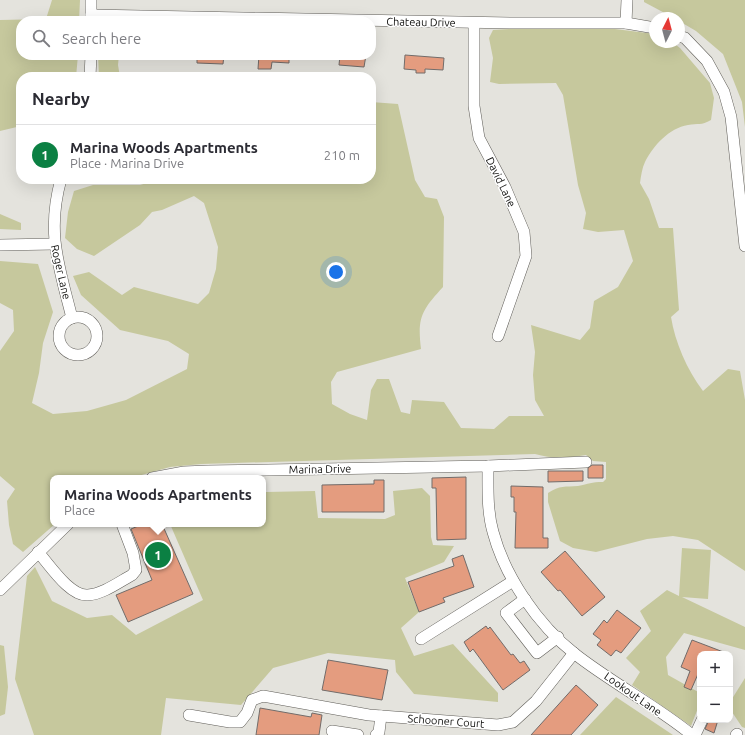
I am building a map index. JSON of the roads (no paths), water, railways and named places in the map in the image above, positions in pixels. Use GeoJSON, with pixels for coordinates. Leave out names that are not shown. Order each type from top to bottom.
{"type":"FeatureCollection","features":[{"type":"Feature","properties":{"kind":"street"},"geometry":{"type":"LineString","coordinates":[[91,0],[91,16]]}},
{"type":"Feature","properties":{"kind":"street"},"geometry":{"type":"LineString","coordinates":[[626,0],[626,23]]}},
{"type":"Feature","properties":{"kind":"street","name":"Chateau Drive"},"geometry":{"type":"LineString","coordinates":[[376,22],[626,23],[649,27]]}},
{"type":"Feature","properties":{"kind":"street","name":"David Lane"},"geometry":{"type":"LineString","coordinates":[[474,23],[474,106],[479,138],[505,186],[524,232],[526,256],[498,336]]}},
{"type":"Feature","properties":{"kind":"street"},"geometry":{"type":"LineString","coordinates":[[685,38],[707,60],[724,92],[730,117],[745,246]]}},
{"type":"Feature","properties":{"kind":"street"},"geometry":{"type":"LineString","coordinates":[[90,72],[91,60]]}},
{"type":"Feature","properties":{"kind":"street","name":"Roger Lane"},"geometry":{"type":"LineString","coordinates":[[60,184],[55,201],[54,244],[72,318]]}},
{"type":"Feature","properties":{"kind":"street"},"geometry":{"type":"LineString","coordinates":[[0,245],[54,244]]}},
{"type":"Feature","properties":{"kind":"street","name":"Marina Drive"},"geometry":{"type":"LineString","coordinates":[[168,475],[184,472],[207,471],[488,466],[586,462]]}},
{"type":"Feature","properties":{"kind":"street"},"geometry":{"type":"LineString","coordinates":[[488,466],[488,502],[493,532],[509,575],[531,609],[574,653]]}},
{"type":"Feature","properties":{"kind":"street"},"geometry":{"type":"LineString","coordinates":[[0,590],[65,527]]}},
{"type":"Feature","properties":{"kind":"street"},"geometry":{"type":"LineString","coordinates":[[38,552],[69,588],[78,594],[86,596],[94,594],[132,575],[136,570],[133,553],[123,527]]}},
{"type":"Feature","properties":{"kind":"street"},"geometry":{"type":"LineString","coordinates":[[421,639],[513,581]]}},
{"type":"Feature","properties":{"kind":"street"},"geometry":{"type":"LineString","coordinates":[[525,599],[506,613],[537,653],[558,637]]}},
{"type":"Feature","properties":{"kind":"street","name":"Schooner Court"},"geometry":{"type":"LineString","coordinates":[[189,715],[235,723],[240,722],[252,700],[263,696],[381,716],[498,724],[513,722],[536,701],[574,653]]}},
{"type":"Feature","properties":{"kind":"street","name":"Lookout Lane"},"geometry":{"type":"LineString","coordinates":[[574,653],[693,735]]}},
{"type":"Feature","properties":{"kind":"street"},"geometry":{"type":"LineString","coordinates":[[376,735],[379,732],[381,716]]}},
{"type":"Feature","properties":{"kind":"street"},"geometry":{"type":"LineString","coordinates":[[693,735],[700,723]]}},
{"type":"Feature","properties":{"kind":"street"},"geometry":{"type":"LineString","coordinates":[[332,731],[358,735]]}},
{"type":"Feature","properties":{"kind":"place","name":"Marina Woods Apartments"},"geometry":{"type":"Point","coordinates":[158,555]}}]}
